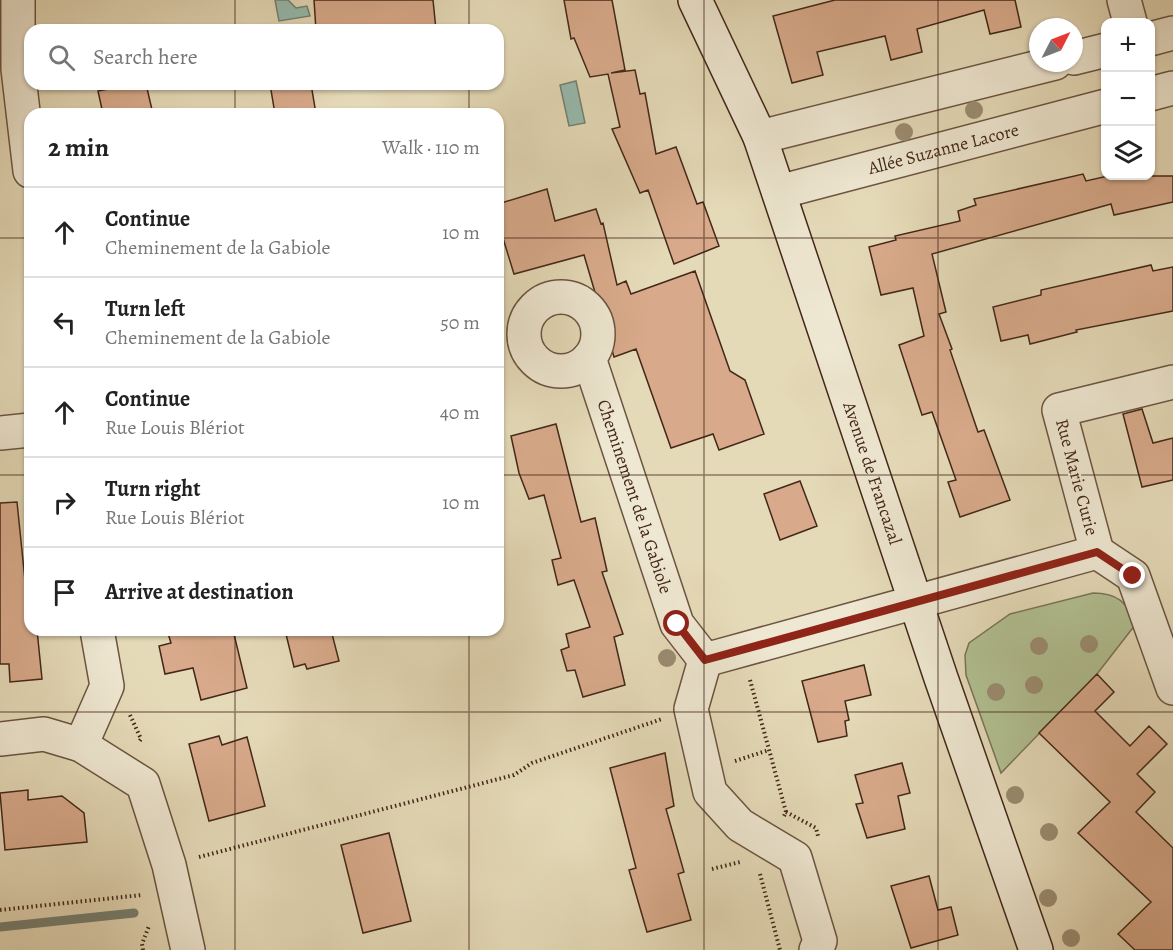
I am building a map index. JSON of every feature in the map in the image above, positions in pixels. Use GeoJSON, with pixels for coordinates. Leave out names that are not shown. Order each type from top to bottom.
{"type":"FeatureCollection","features":[{"type":"Feature","properties":{"kind":"street"},"geometry":{"type":"LineString","coordinates":[[18,0],[18,69],[24,120]]}},
{"type":"Feature","properties":{"kind":"street","name":"Avenue de Francazal"},"geometry":{"type":"LineString","coordinates":[[696,0],[760,137],[1036,950]]}},
{"type":"Feature","properties":{"kind":"street"},"geometry":{"type":"LineString","coordinates":[[1124,0],[1129,18]]}},
{"type":"Feature","properties":{"kind":"street"},"geometry":{"type":"LineString","coordinates":[[1155,38],[1173,33]]}},
{"type":"Feature","properties":{"kind":"street"},"geometry":{"type":"LineString","coordinates":[[1083,56],[1101,51]]}},
{"type":"Feature","properties":{"kind":"street"},"geometry":{"type":"LineString","coordinates":[[760,137],[1029,70]]}},
{"type":"Feature","properties":{"kind":"street"},"geometry":{"type":"LineString","coordinates":[[1155,93],[1173,88]]}},
{"type":"Feature","properties":{"kind":"street","name":"Allée Suzanne Lacore"},"geometry":{"type":"LineString","coordinates":[[779,192],[1101,107]]}},
{"type":"Feature","properties":{"kind":"street","name":"Cheminement de la Gabiole"},"geometry":{"type":"LineString","coordinates":[[589,358],[677,624],[705,660]]}},
{"type":"Feature","properties":{"kind":"street","name":"Rue Marie Curie"},"geometry":{"type":"LineString","coordinates":[[1097,552],[1059,410],[1173,382]]}},
{"type":"Feature","properties":{"kind":"street"},"geometry":{"type":"LineString","coordinates":[[0,433],[24,431]]}},
{"type":"Feature","properties":{"kind":"street"},"geometry":{"type":"LineString","coordinates":[[816,950],[820,941],[795,858],[740,825],[710,792],[691,709],[705,660],[1097,552],[1133,576],[1173,688]]}},
{"type":"Feature","properties":{"kind":"street"},"geometry":{"type":"LineString","coordinates":[[81,745],[107,686],[98,636]]}},
{"type":"Feature","properties":{"kind":"street"},"geometry":{"type":"LineString","coordinates":[[0,739],[44,734],[81,745],[143,784],[169,865],[188,950]]}},
{"type":"Feature","properties":{"kind":"path"},"geometry":{"type":"LineString","coordinates":[[741,650],[786,812]]}},
{"type":"Feature","properties":{"kind":"path"},"geometry":{"type":"LineString","coordinates":[[117,768],[141,739],[127,708]]}},
{"type":"Feature","properties":{"kind":"path"},"geometry":{"type":"LineString","coordinates":[[169,865],[514,775],[532,763],[691,709]]}},
{"type":"Feature","properties":{"kind":"path"},"geometry":{"type":"LineString","coordinates":[[712,869],[745,861]]}},
{"type":"Feature","properties":{"kind":"path"},"geometry":{"type":"LineString","coordinates":[[0,910],[148,894]]}},
{"type":"Feature","properties":{"kind":"green space"},"geometry":{"type":"Polygon","coordinates":[[[1093,593],[1109,595],[1120,600],[1129,610],[1135,625],[1097,674],[1001,773],[966,675],[965,655],[969,643],[1010,614],[1093,593]]]}},
{"type":"Feature","properties":{"kind":"water"},"geometry":{"type":"Polygon","coordinates":[[[275,0],[288,0],[296,8],[307,6],[310,16],[279,21],[275,0]]]}},
{"type":"Feature","properties":{"kind":"water"},"geometry":{"type":"Polygon","coordinates":[[[576,81],[585,123],[569,126],[560,85],[576,81]]]}},
{"type":"Feature","properties":{"kind":"building"},"geometry":{"type":"Polygon","coordinates":[[[314,0],[433,0],[435,24],[316,24],[314,0]]]}},
{"type":"Feature","properties":{"kind":"building"},"geometry":{"type":"Polygon","coordinates":[[[564,0],[612,0],[625,70],[611,73],[635,70],[640,94],[645,93],[656,154],[676,147],[697,204],[703,202],[719,246],[674,264],[648,190],[640,193],[612,129],[620,127],[608,74],[590,77],[574,38],[571,39],[564,0]]]}},
{"type":"Feature","properties":{"kind":"building"},"geometry":{"type":"Polygon","coordinates":[[[835,0],[1015,0],[1021,27],[990,34],[984,10],[917,29],[922,52],[891,60],[885,36],[817,52],[823,75],[792,83],[773,16],[835,0]]]}},
{"type":"Feature","properties":{"kind":"building"},"geometry":{"type":"Polygon","coordinates":[[[147,90],[152,108],[102,108],[98,91],[147,90]]]}},
{"type":"Feature","properties":{"kind":"building"},"geometry":{"type":"Polygon","coordinates":[[[271,90],[312,90],[315,108],[274,108],[271,90]]]}},
{"type":"Feature","properties":{"kind":"building"},"geometry":{"type":"Polygon","coordinates":[[[1083,174],[1086,181],[1101,178],[1101,180],[1155,180],[1155,176],[1173,176],[1173,202],[1114,215],[1111,204],[932,254],[946,312],[939,314],[952,349],[950,350],[978,432],[984,430],[1010,500],[960,517],[948,482],[956,480],[932,412],[922,415],[899,345],[924,336],[913,288],[881,295],[869,247],[896,240],[895,236],[960,221],[958,211],[976,205],[974,199],[1083,174]]]}},
{"type":"Feature","properties":{"kind":"building"},"geometry":{"type":"Polygon","coordinates":[[[547,189],[555,221],[596,209],[601,224],[603,223],[617,285],[626,281],[631,294],[695,271],[730,371],[745,380],[764,434],[719,450],[713,434],[671,448],[636,349],[614,357],[584,255],[514,274],[504,242],[504,202],[547,189]]]}},
{"type":"Feature","properties":{"kind":"building"},"geometry":{"type":"Polygon","coordinates":[[[1151,265],[1153,271],[1173,267],[1173,311],[1076,330],[1077,332],[1030,344],[1028,335],[1001,341],[993,307],[1041,295],[1041,290],[1151,265]]]}},
{"type":"Feature","properties":{"kind":"building"},"geometry":{"type":"Polygon","coordinates":[[[1142,409],[1153,443],[1173,438],[1173,480],[1142,487],[1123,414],[1142,409]]]}},
{"type":"Feature","properties":{"kind":"building"},"geometry":{"type":"Polygon","coordinates":[[[556,424],[581,522],[595,518],[607,571],[602,572],[623,634],[614,637],[625,685],[583,697],[575,670],[567,671],[561,650],[569,647],[566,634],[590,627],[574,580],[558,585],[552,560],[561,558],[544,495],[529,499],[519,473],[511,436],[556,424]]]}},
{"type":"Feature","properties":{"kind":"building"},"geometry":{"type":"Polygon","coordinates":[[[800,481],[817,526],[780,540],[764,494],[800,481]]]}},
{"type":"Feature","properties":{"kind":"building"},"geometry":{"type":"Polygon","coordinates":[[[17,502],[24,570],[24,636],[38,636],[42,679],[10,682],[9,664],[0,664],[0,503],[17,502]]]}},
{"type":"Feature","properties":{"kind":"building"},"geometry":{"type":"Polygon","coordinates":[[[169,636],[234,636],[247,688],[201,700],[193,668],[165,674],[159,646],[171,643],[169,636]]]}},
{"type":"Feature","properties":{"kind":"building"},"geometry":{"type":"Polygon","coordinates":[[[286,636],[333,636],[339,661],[307,669],[305,664],[294,667],[286,636]]]}},
{"type":"Feature","properties":{"kind":"building"},"geometry":{"type":"Polygon","coordinates":[[[864,665],[871,695],[845,701],[849,720],[845,721],[847,736],[818,742],[802,681],[864,665]]]}},
{"type":"Feature","properties":{"kind":"building"},"geometry":{"type":"Polygon","coordinates":[[[1097,674],[1114,692],[1095,711],[1130,746],[1149,726],[1167,744],[1137,774],[1155,792],[1136,812],[1173,848],[1173,950],[1135,950],[1118,934],[1151,902],[1078,833],[1110,802],[1039,733],[1097,674]]]}},
{"type":"Feature","properties":{"kind":"building"},"geometry":{"type":"Polygon","coordinates":[[[219,736],[222,745],[247,737],[265,806],[209,821],[189,744],[219,736]]]}},
{"type":"Feature","properties":{"kind":"building"},"geometry":{"type":"Polygon","coordinates":[[[665,753],[674,806],[666,809],[684,872],[678,874],[691,920],[647,932],[629,870],[636,868],[610,768],[665,753]]]}},
{"type":"Feature","properties":{"kind":"building"},"geometry":{"type":"Polygon","coordinates":[[[902,763],[910,793],[898,796],[905,829],[867,838],[856,804],[863,803],[855,775],[902,763]]]}},
{"type":"Feature","properties":{"kind":"building"},"geometry":{"type":"Polygon","coordinates":[[[28,790],[28,800],[62,796],[84,813],[87,842],[5,850],[0,793],[28,790]]]}},
{"type":"Feature","properties":{"kind":"building"},"geometry":{"type":"Polygon","coordinates":[[[389,833],[411,921],[363,933],[341,845],[389,833]]]}},
{"type":"Feature","properties":{"kind":"building"},"geometry":{"type":"Polygon","coordinates":[[[929,876],[938,910],[951,907],[958,935],[911,948],[891,886],[929,876]]]}},
{"type":"Feature","properties":{"kind":"waterway"},"geometry":{"type":"LineString","coordinates":[[0,927],[134,913]]}},
{"type":"Feature","properties":{"kind":"route"},"geometry":{"type":"LineString","coordinates":[[677,624],[705,660],[1097,552],[1133,576]]}}]}
